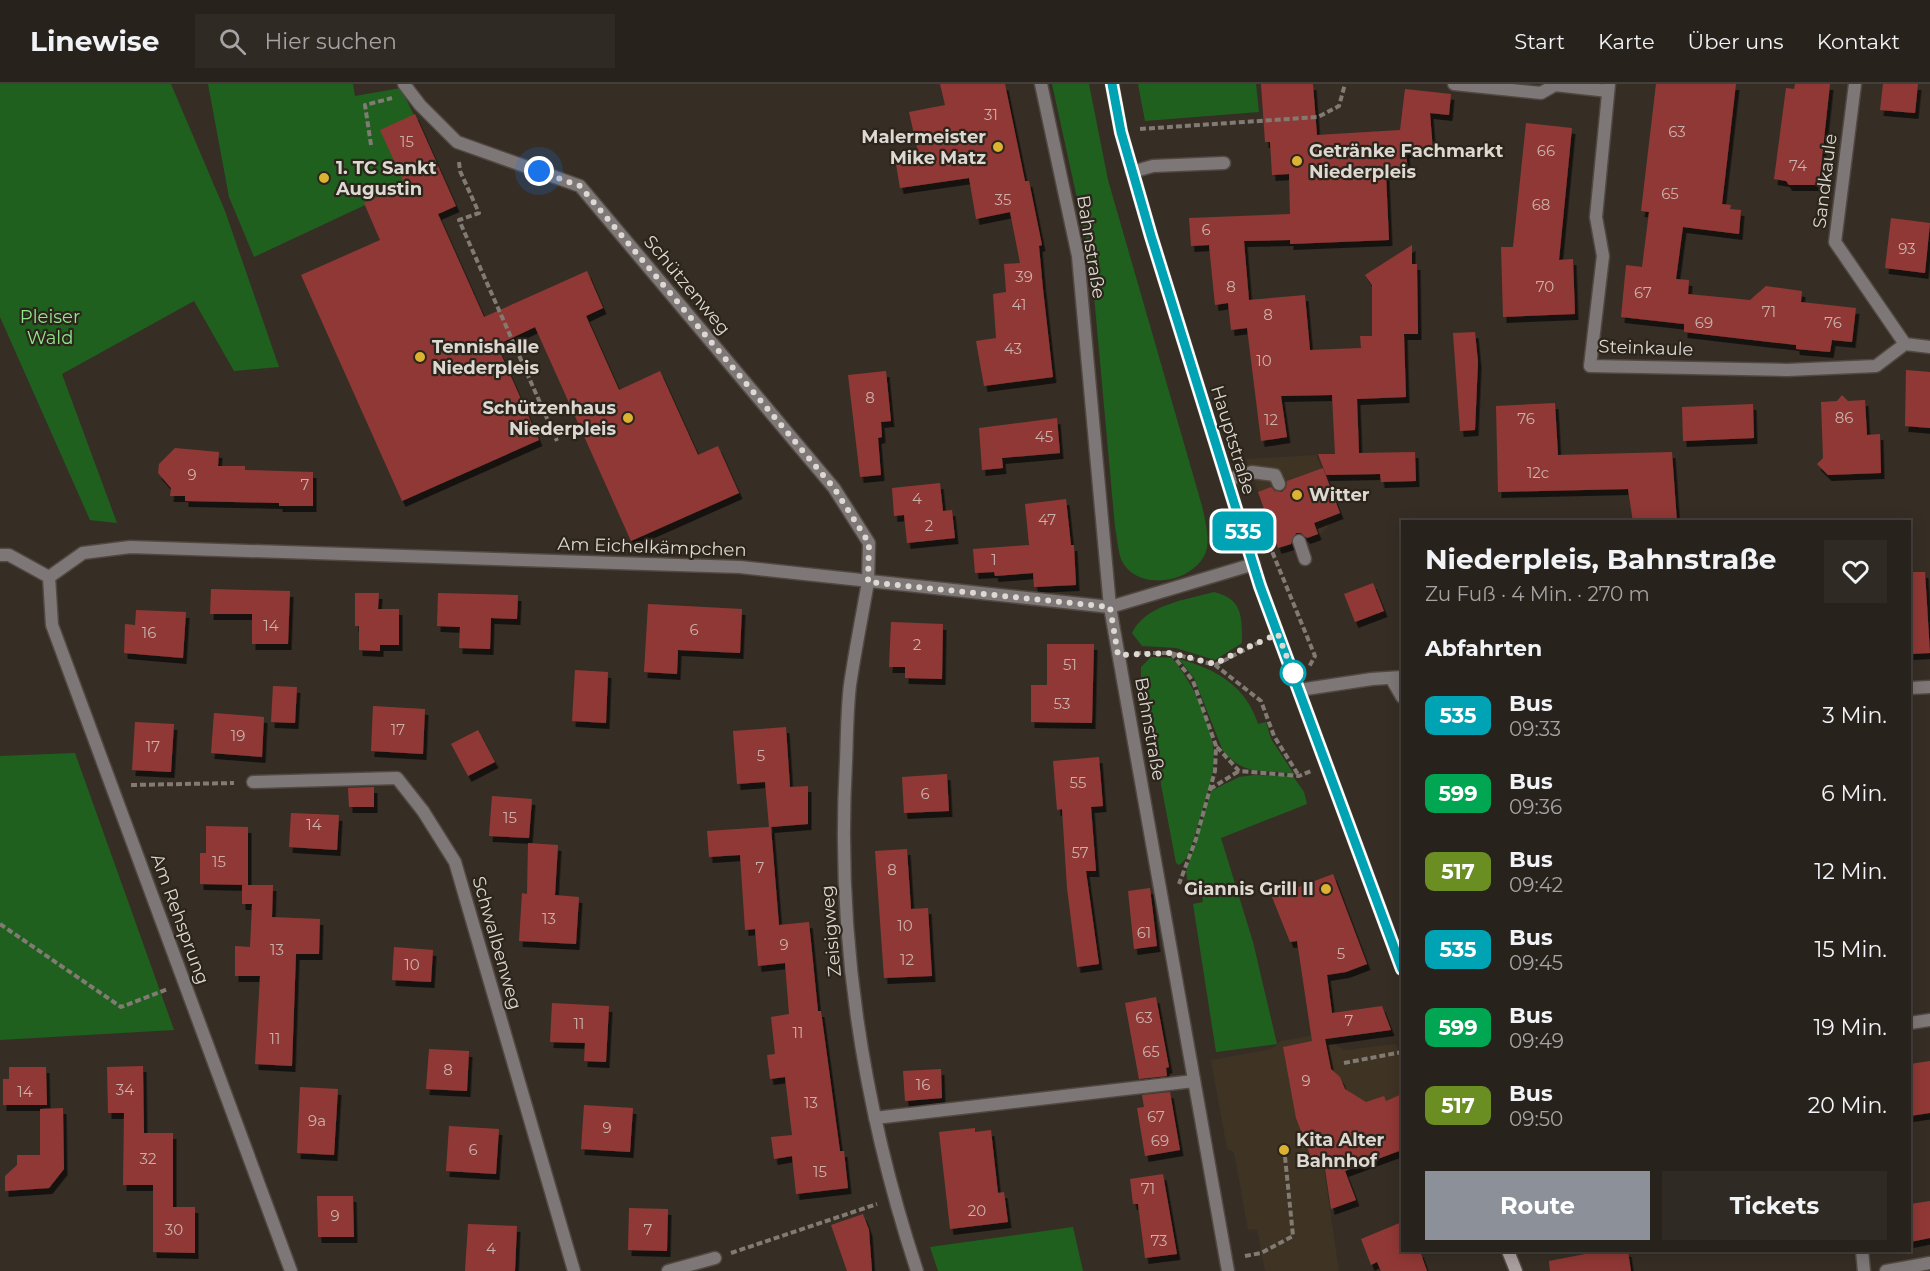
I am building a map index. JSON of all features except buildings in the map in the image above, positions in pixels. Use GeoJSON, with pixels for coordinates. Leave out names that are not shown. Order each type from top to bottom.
{"type":"FeatureCollection","features":[{"type":"Feature","properties":{"kind":"main road","name":"Hauptstraße"},"geometry":{"type":"LineString","coordinates":[[1112,84],[1121,132],[1132,172],[1254,564],[1401,966]]}},
{"type":"Feature","properties":{"kind":"main road"},"geometry":{"type":"LineString","coordinates":[[1508,1252],[1515,1271]]}},
{"type":"Feature","properties":{"kind":"street","name":"Bahnstraße"},"geometry":{"type":"LineString","coordinates":[[1041,84],[1078,256],[1110,607],[1227,1265]]}},
{"type":"Feature","properties":{"kind":"street"},"geometry":{"type":"LineString","coordinates":[[1454,84],[1541,93],[1555,85],[1609,88]]}},
{"type":"Feature","properties":{"kind":"street","name":"Sandkaule"},"geometry":{"type":"LineString","coordinates":[[1855,84],[1835,242],[1905,344]]}},
{"type":"Feature","properties":{"kind":"street","name":"Steinkaule"},"geometry":{"type":"LineString","coordinates":[[1609,88],[1596,217],[1603,256],[1590,366],[1787,370],[1876,366],[1905,344]]}},
{"type":"Feature","properties":{"kind":"street","name":"Schützenweg"},"geometry":{"type":"LineString","coordinates":[[407,89],[457,142],[580,186],[834,488],[869,543],[868,582]]}},
{"type":"Feature","properties":{"kind":"street"},"geometry":{"type":"LineString","coordinates":[[1132,172],[1153,166],[1224,163]]}},
{"type":"Feature","properties":{"kind":"street"},"geometry":{"type":"LineString","coordinates":[[1905,344],[1930,347]]}},
{"type":"Feature","properties":{"kind":"street"},"geometry":{"type":"LineString","coordinates":[[1227,480],[1251,472],[1275,475],[1279,484]]}},
{"type":"Feature","properties":{"kind":"street"},"geometry":{"type":"LineString","coordinates":[[1299,541],[1305,559]]}},
{"type":"Feature","properties":{"kind":"street","name":"Am Eichelkämpchen"},"geometry":{"type":"LineString","coordinates":[[49,577],[83,553],[130,547],[740,567],[1110,607],[1254,564]]}},
{"type":"Feature","properties":{"kind":"street"},"geometry":{"type":"LineString","coordinates":[[0,555],[9,555],[49,577]]}},
{"type":"Feature","properties":{"kind":"street","name":"Am Rehsprung"},"geometry":{"type":"LineString","coordinates":[[49,577],[52,625],[291,1271]]}},
{"type":"Feature","properties":{"kind":"street","name":"Zeisigweg"},"geometry":{"type":"LineString","coordinates":[[868,582],[850,687],[843,832],[848,952],[875,1118],[894,1199],[917,1271]]}},
{"type":"Feature","properties":{"kind":"street"},"geometry":{"type":"LineString","coordinates":[[1299,690],[1396,678],[1401,695]]}},
{"type":"Feature","properties":{"kind":"street"},"geometry":{"type":"LineString","coordinates":[[1911,688],[1930,687]]}},
{"type":"Feature","properties":{"kind":"street","name":"Schwalbenweg"},"geometry":{"type":"LineString","coordinates":[[253,782],[397,778],[423,811],[455,862],[574,1271]]}},
{"type":"Feature","properties":{"kind":"street"},"geometry":{"type":"LineString","coordinates":[[1911,1023],[1930,1020]]}},
{"type":"Feature","properties":{"kind":"street"},"geometry":{"type":"LineString","coordinates":[[875,1118],[1194,1081]]}},
{"type":"Feature","properties":{"kind":"street"},"geometry":{"type":"LineString","coordinates":[[1862,1252],[1864,1271]]}},
{"type":"Feature","properties":{"kind":"street"},"geometry":{"type":"LineString","coordinates":[[668,1271],[716,1258]]}},
{"type":"Feature","properties":{"kind":"street"},"geometry":{"type":"LineString","coordinates":[[1886,1271],[1930,1263]]}},
{"type":"Feature","properties":{"kind":"path"},"geometry":{"type":"LineString","coordinates":[[1121,132],[1318,117],[1340,106],[1345,84]]}},
{"type":"Feature","properties":{"kind":"path"},"geometry":{"type":"LineString","coordinates":[[371,145],[364,105],[407,89]]}},
{"type":"Feature","properties":{"kind":"path"},"geometry":{"type":"LineString","coordinates":[[457,142],[460,171],[478,213],[459,220],[557,441]]}},
{"type":"Feature","properties":{"kind":"path"},"geometry":{"type":"LineString","coordinates":[[1215,664],[1278,634]]}},
{"type":"Feature","properties":{"kind":"path"},"geometry":{"type":"LineString","coordinates":[[1166,918],[1196,839],[1215,771],[1216,746],[1193,681],[1171,653]]}},
{"type":"Feature","properties":{"kind":"path"},"geometry":{"type":"LineString","coordinates":[[1118,655],[1171,653],[1215,664],[1261,701],[1274,736],[1299,776]]}},
{"type":"Feature","properties":{"kind":"path"},"geometry":{"type":"LineString","coordinates":[[1216,746],[1239,771]]}},
{"type":"Feature","properties":{"kind":"path"},"geometry":{"type":"LineString","coordinates":[[1209,790],[1239,771],[1299,776],[1326,765]]}},
{"type":"Feature","properties":{"kind":"path"},"geometry":{"type":"LineString","coordinates":[[113,786],[253,782]]}},
{"type":"Feature","properties":{"kind":"path"},"geometry":{"type":"LineString","coordinates":[[0,924],[121,1007],[184,983]]}},
{"type":"Feature","properties":{"kind":"path"},"geometry":{"type":"LineString","coordinates":[[1344,1063],[1401,1052]]}},
{"type":"Feature","properties":{"kind":"path"},"geometry":{"type":"LineString","coordinates":[[1227,1265],[1262,1253],[1293,1236],[1284,1147]]}},
{"type":"Feature","properties":{"kind":"path"},"geometry":{"type":"LineString","coordinates":[[716,1258],[894,1199]]}},
{"type":"Feature","properties":{"kind":"shaded area","name":"Witter"},"geometry":{"type":"Polygon","coordinates":[[[1316,455],[1341,514],[1320,534],[1280,550],[1246,459],[1316,455]]]}},
{"type":"Feature","properties":{"kind":"shaded area","name":"Kita Alter Bahnhof"},"geometry":{"type":"Polygon","coordinates":[[[1333,1032],[1336,1045],[1345,1050],[1396,1044],[1401,1058],[1401,1125],[1322,1156],[1339,1271],[1265,1271],[1257,1229],[1248,1230],[1234,1152],[1227,1149],[1211,1060],[1272,1049],[1281,1041],[1333,1032]]]}},
{"type":"Feature","properties":{"kind":"green space","name":"Pleiser Wald"},"geometry":{"type":"Polygon","coordinates":[[[0,84],[171,84],[225,211],[279,367],[234,371],[194,301],[62,374],[117,523],[90,520],[0,317],[0,84]]]}},
{"type":"Feature","properties":{"kind":"green space","name":"1. TC Sankt Augustin"},"geometry":{"type":"Polygon","coordinates":[[[208,84],[353,84],[355,96],[401,88],[440,170],[254,257],[229,197],[208,84]]]}},
{"type":"Feature","properties":{"kind":"green space"},"geometry":{"type":"Polygon","coordinates":[[[1052,84],[1089,84],[1108,180],[1203,511],[1207,548],[1202,560],[1180,576],[1167,580],[1140,577],[1129,570],[1120,555],[1115,527],[1091,262],[1052,84]]]}},
{"type":"Feature","properties":{"kind":"green space"},"geometry":{"type":"Polygon","coordinates":[[[1138,84],[1256,84],[1259,112],[1145,121],[1138,84]]]}},
{"type":"Feature","properties":{"kind":"green space"},"geometry":{"type":"Polygon","coordinates":[[[1214,592],[1224,595],[1236,604],[1241,617],[1242,634],[1242,643],[1215,660],[1176,648],[1142,646],[1132,633],[1138,623],[1157,609],[1214,592]]]}},
{"type":"Feature","properties":{"kind":"green space"},"geometry":{"type":"Polygon","coordinates":[[[1151,657],[1172,658],[1179,667],[1203,711],[1213,746],[1212,777],[1206,798],[1191,848],[1179,865],[1176,863],[1141,679],[1141,667],[1151,657]]]}},
{"type":"Feature","properties":{"kind":"green space"},"geometry":{"type":"Polygon","coordinates":[[[1179,659],[1217,674],[1237,689],[1246,699],[1258,724],[1266,722],[1271,739],[1294,774],[1248,769],[1223,751],[1194,678],[1179,659]]]}},
{"type":"Feature","properties":{"kind":"green space"},"geometry":{"type":"Polygon","coordinates":[[[75,753],[174,1030],[0,1040],[0,756],[75,753]]]}},
{"type":"Feature","properties":{"kind":"green space"},"geometry":{"type":"Polygon","coordinates":[[[1293,776],[1304,792],[1307,804],[1221,838],[1253,942],[1277,1044],[1216,1052],[1193,904],[1203,902],[1200,886],[1189,888],[1186,872],[1211,791],[1239,777],[1293,776]]]}},
{"type":"Feature","properties":{"kind":"green space"},"geometry":{"type":"Polygon","coordinates":[[[1073,1227],[1083,1271],[938,1271],[930,1247],[1073,1227]]]}},
{"type":"Feature","properties":{"kind":"bus line","name":"535"},"geometry":{"type":"LineString","coordinates":[[1112,84],[1121,132],[1151,236],[1260,586],[1401,966]]}},
{"type":"Feature","properties":{"kind":"place","name":"Malermeister Mike Matz"},"geometry":{"type":"Point","coordinates":[998,147]}},
{"type":"Feature","properties":{"kind":"place","name":"Getränke Fachmarkt Niederpleis"},"geometry":{"type":"Point","coordinates":[1297,161]}},
{"type":"Feature","properties":{"kind":"place","name":"1. TC Sankt Augustin"},"geometry":{"type":"Point","coordinates":[324,178]}},
{"type":"Feature","properties":{"kind":"place","name":"Tennishalle Niederpleis"},"geometry":{"type":"Point","coordinates":[420,357]}},
{"type":"Feature","properties":{"kind":"place","name":"Schützenhaus Niederpleis"},"geometry":{"type":"Point","coordinates":[628,418]}},
{"type":"Feature","properties":{"kind":"place","name":"Witter"},"geometry":{"type":"Point","coordinates":[1297,495]}},
{"type":"Feature","properties":{"kind":"place","name":"Giannis Grill II"},"geometry":{"type":"Point","coordinates":[1326,889]}},
{"type":"Feature","properties":{"kind":"place","name":"Kita Alter Bahnhof"},"geometry":{"type":"Point","coordinates":[1284,1150]}},
{"type":"Feature","properties":{"kind":"route"},"geometry":{"type":"LineString","coordinates":[[539,171],[580,186],[834,488],[869,543],[868,582],[1110,607],[1118,655],[1144,652],[1171,653],[1215,664],[1278,634],[1293,675],[1293,673]]}}]}
